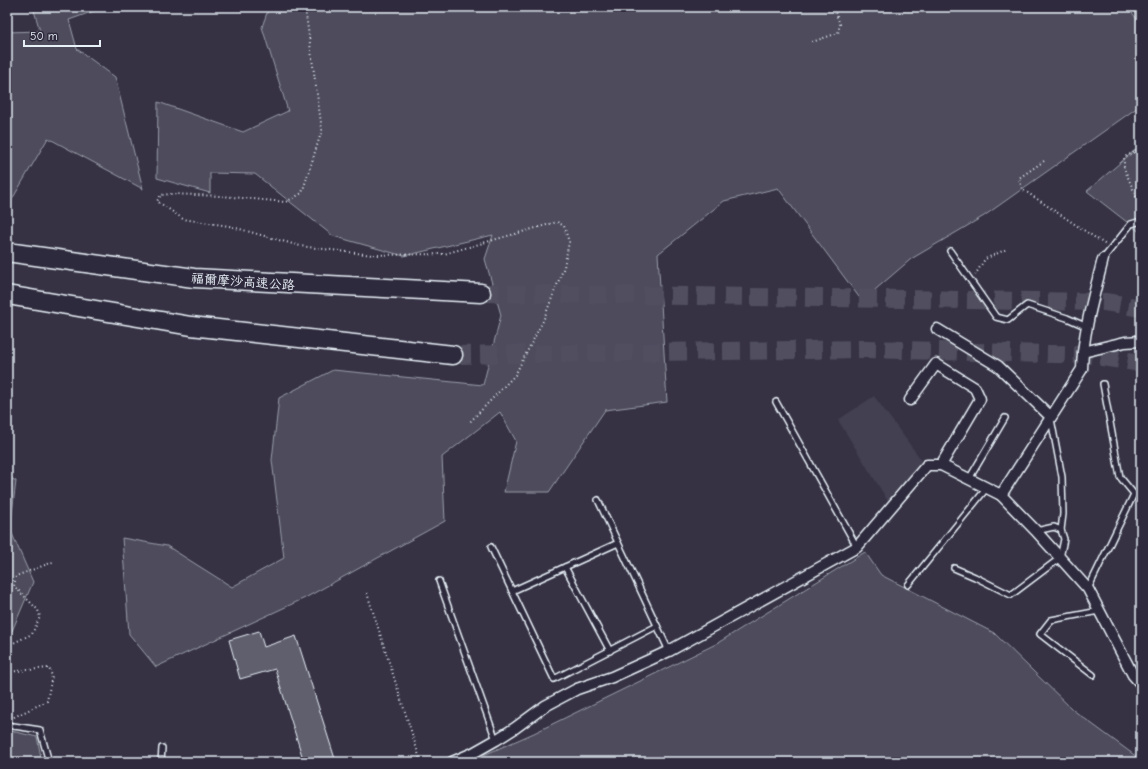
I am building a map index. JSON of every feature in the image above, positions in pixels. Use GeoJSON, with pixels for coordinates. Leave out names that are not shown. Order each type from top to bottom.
{"type":"FeatureCollection","features":[{"type":"Feature","properties":{"kind":"highway","name":"福爾摩沙高速公路"},"geometry":{"type":"LineString","coordinates":[[7,252],[194,278],[481,293]]}},
{"type":"Feature","properties":{"kind":"highway"},"geometry":{"type":"LineString","coordinates":[[7,295],[191,326],[453,355]]}},
{"type":"Feature","properties":{"kind":"street"},"geometry":{"type":"LineString","coordinates":[[1000,496],[1050,416],[1082,369],[1082,352],[1092,301],[1104,260]]}},
{"type":"Feature","properties":{"kind":"street"},"geometry":{"type":"LineString","coordinates":[[937,329],[998,366],[1050,416]]}},
{"type":"Feature","properties":{"kind":"street"},"geometry":{"type":"LineString","coordinates":[[1082,352],[1125,342],[1141,341]]}},
{"type":"Feature","properties":{"kind":"street"},"geometry":{"type":"LineString","coordinates":[[910,400],[936,364],[975,388],[978,394],[980,399],[941,465]]}},
{"type":"Feature","properties":{"kind":"street"},"geometry":{"type":"LineString","coordinates":[[452,762],[473,753],[496,740],[545,706],[577,689],[612,677],[669,651],[857,547],[927,465],[941,465],[1000,496],[1036,531],[1088,589],[1132,675],[1141,684]]}},
{"type":"Feature","properties":{"kind":"lane"},"geometry":{"type":"LineString","coordinates":[[1104,260],[1131,224],[1141,221]]}},
{"type":"Feature","properties":{"kind":"lane"},"geometry":{"type":"LineString","coordinates":[[950,251],[996,317],[1008,320],[1027,306],[1067,318],[1085,326],[1082,352]]}},
{"type":"Feature","properties":{"kind":"lane"},"geometry":{"type":"LineString","coordinates":[[1088,589],[1134,494],[1120,477],[1103,384]]}},
{"type":"Feature","properties":{"kind":"lane"},"geometry":{"type":"LineString","coordinates":[[776,402],[857,547]]}},
{"type":"Feature","properties":{"kind":"lane"},"geometry":{"type":"LineString","coordinates":[[954,568],[975,576],[1011,595],[1060,558],[1064,539],[1061,530],[1063,514],[1062,477],[1050,416]]}},
{"type":"Feature","properties":{"kind":"lane"},"geometry":{"type":"LineString","coordinates":[[969,480],[1005,418]]}},
{"type":"Feature","properties":{"kind":"lane"},"geometry":{"type":"LineString","coordinates":[[908,585],[986,489]]}},
{"type":"Feature","properties":{"kind":"lane"},"geometry":{"type":"LineString","coordinates":[[598,500],[669,651]]}},
{"type":"Feature","properties":{"kind":"lane"},"geometry":{"type":"LineString","coordinates":[[1036,531],[1054,527],[1061,530]]}},
{"type":"Feature","properties":{"kind":"lane"},"geometry":{"type":"LineString","coordinates":[[512,591],[618,543]]}},
{"type":"Feature","properties":{"kind":"lane"},"geometry":{"type":"LineString","coordinates":[[491,547],[554,679],[657,626]]}},
{"type":"Feature","properties":{"kind":"lane"},"geometry":{"type":"LineString","coordinates":[[565,567],[610,650]]}},
{"type":"Feature","properties":{"kind":"lane"},"geometry":{"type":"LineString","coordinates":[[439,582],[496,740]]}},
{"type":"Feature","properties":{"kind":"lane"},"geometry":{"type":"LineString","coordinates":[[1093,675],[1040,634],[1051,620],[1099,611]]}},
{"type":"Feature","properties":{"kind":"lane"},"geometry":{"type":"LineString","coordinates":[[7,725],[40,730],[49,762]]}},
{"type":"Feature","properties":{"kind":"lane"},"geometry":{"type":"LineString","coordinates":[[161,762],[162,748]]}},
{"type":"Feature","properties":{"kind":"path"},"geometry":{"type":"LineString","coordinates":[[309,7],[306,15],[322,130],[302,193],[286,202],[221,196],[172,194],[161,195],[157,201],[183,219],[229,226],[300,246],[372,255],[444,254],[557,222],[564,226],[568,242],[564,267],[543,321],[516,375],[469,423]]}},
{"type":"Feature","properties":{"kind":"path"},"geometry":{"type":"LineString","coordinates":[[812,42],[838,33],[840,24],[833,7]]}},
{"type":"Feature","properties":{"kind":"path"},"geometry":{"type":"LineString","coordinates":[[1141,149],[1124,157],[1124,168],[1141,208]]}},
{"type":"Feature","properties":{"kind":"path"},"geometry":{"type":"LineString","coordinates":[[1044,161],[1019,178],[1022,189],[1112,249]]}},
{"type":"Feature","properties":{"kind":"path"},"geometry":{"type":"LineString","coordinates":[[971,281],[985,258],[1007,249]]}},
{"type":"Feature","properties":{"kind":"path"},"geometry":{"type":"LineString","coordinates":[[7,646],[32,634],[40,618],[38,610],[14,586],[16,576],[53,562]]}},
{"type":"Feature","properties":{"kind":"path"},"geometry":{"type":"LineString","coordinates":[[366,592],[421,762]]}},
{"type":"Feature","properties":{"kind":"path"},"geometry":{"type":"LineString","coordinates":[[7,672],[49,668],[52,676],[47,701],[7,720]]}},
{"type":"Feature","properties":{"kind":"shaded area"},"geometry":{"type":"Polygon","coordinates":[[[33,7],[105,7],[69,20],[77,49],[115,77],[143,189],[48,138],[7,208],[7,32],[40,31],[33,7]]]}},
{"type":"Feature","properties":{"kind":"shaded area"},"geometry":{"type":"Polygon","coordinates":[[[269,7],[1128,7],[1141,25],[1141,105],[984,216],[911,259],[862,301],[778,188],[724,201],[658,254],[667,402],[605,410],[549,492],[504,492],[516,441],[500,412],[442,457],[445,521],[305,598],[156,667],[129,634],[122,538],[167,546],[232,587],[284,558],[272,460],[279,398],[333,370],[483,385],[501,315],[485,259],[493,235],[404,256],[333,236],[255,174],[210,173],[210,193],[157,178],[158,102],[243,132],[288,111],[262,27],[269,7]]]}},
{"type":"Feature","properties":{"kind":"shaded area"},"geometry":{"type":"Polygon","coordinates":[[[1141,145],[1141,233],[1087,191],[1141,145]]]}},
{"type":"Feature","properties":{"kind":"shaded area"},"geometry":{"type":"Polygon","coordinates":[[[874,396],[923,462],[889,503],[838,420],[874,396]]]}},
{"type":"Feature","properties":{"kind":"shaded area"},"geometry":{"type":"Polygon","coordinates":[[[7,476],[16,481],[10,529],[33,582],[12,631],[7,631],[7,476]]]}},
{"type":"Feature","properties":{"kind":"shaded area"},"geometry":{"type":"Polygon","coordinates":[[[865,552],[881,575],[994,633],[1073,710],[1141,760],[1141,762],[468,762],[534,733],[716,644],[865,552]]]}},
{"type":"Feature","properties":{"kind":"shaded area"},"geometry":{"type":"Polygon","coordinates":[[[7,730],[37,737],[42,762],[7,762],[7,730]]]}},
{"type":"Feature","properties":{"kind":"building"},"geometry":{"type":"Polygon","coordinates":[[[259,631],[264,647],[296,636],[336,762],[304,762],[275,669],[240,679],[229,640],[259,631]]]}},
{"type":"Feature","properties":{"kind":"tunnel"},"geometry":{"type":"LineString","coordinates":[[481,293],[1105,302],[1141,308]]}},
{"type":"Feature","properties":{"kind":"tunnel"},"geometry":{"type":"LineString","coordinates":[[453,355],[865,349],[1089,355],[1141,363]]}}]}
